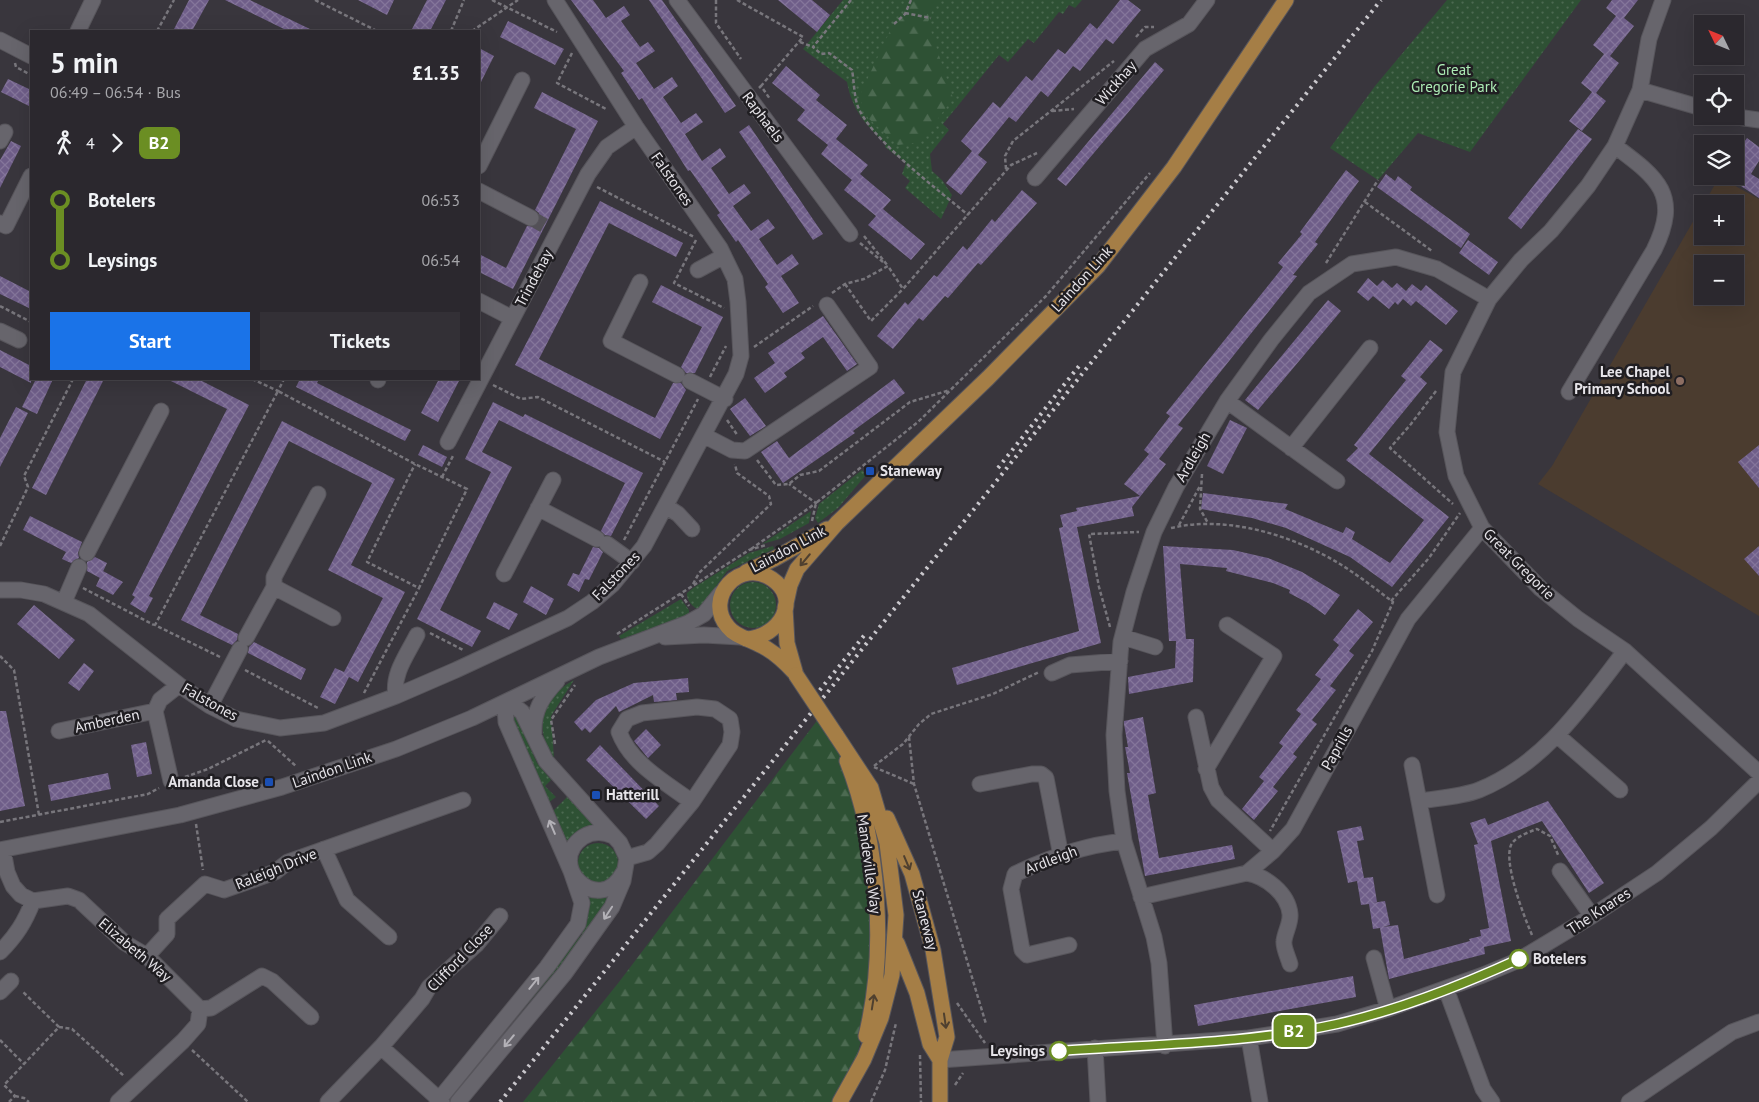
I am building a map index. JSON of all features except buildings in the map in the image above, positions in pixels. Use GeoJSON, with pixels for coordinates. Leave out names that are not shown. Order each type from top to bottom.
{"type":"FeatureCollection","features":[{"type":"Feature","properties":{"kind":"main road","name":"Laindon Link"},"geometry":{"type":"LineString","coordinates":[[786,608],[793,576],[837,523],[988,378],[1098,266],[1174,167],[1286,0]]}},
{"type":"Feature","properties":{"kind":"main road","name":"Laindon Link"},"geometry":{"type":"LineString","coordinates":[[738,575],[774,559],[837,523]]}},
{"type":"Feature","properties":{"kind":"main road"},"geometry":{"type":"LineString","coordinates":[[758,573],[774,580],[784,596],[786,608],[778,625],[772,632],[756,638],[743,638],[723,620],[720,611],[721,593],[725,586],[738,575],[758,573]]}},
{"type":"Feature","properties":{"kind":"main road","name":"Mandeville Way"},"geometry":{"type":"LineString","coordinates":[[786,608],[787,643],[796,675]]}},
{"type":"Feature","properties":{"kind":"main road","name":"Mandeville Way"},"geometry":{"type":"LineString","coordinates":[[743,638],[778,656],[796,675],[871,788],[892,869],[896,915],[892,975],[881,1018],[864,1059],[840,1102]]}},
{"type":"Feature","properties":{"kind":"main road","name":"Mandeville Way"},"geometry":{"type":"LineString","coordinates":[[836,736],[854,778],[864,819],[875,886],[878,934],[875,987],[866,1035],[851,1082]]}},
{"type":"Feature","properties":{"kind":"main road","name":"Staneway"},"geometry":{"type":"LineString","coordinates":[[871,788],[900,845],[921,900],[933,950],[947,1037],[940,1060],[940,1102]]}},
{"type":"Feature","properties":{"kind":"main road","name":"Staneway"},"geometry":{"type":"LineString","coordinates":[[875,886],[917,993],[930,1044],[940,1060]]}},
{"type":"Feature","properties":{"kind":"street"},"geometry":{"type":"LineString","coordinates":[[78,30],[93,0]]}},
{"type":"Feature","properties":{"kind":"street","name":"Falstones"},"geometry":{"type":"LineString","coordinates":[[0,590],[28,591],[64,602],[89,614],[179,685],[210,706],[236,719],[280,728],[324,723],[396,696],[568,618],[613,584],[632,562],[667,507],[736,374],[741,356],[735,280],[555,0]]}},
{"type":"Feature","properties":{"kind":"street","name":"Raphaels"},"geometry":{"type":"LineString","coordinates":[[677,0],[856,233]]}},
{"type":"Feature","properties":{"kind":"street","name":"Wickhay"},"geometry":{"type":"LineString","coordinates":[[1035,178],[1145,49],[1189,24],[1207,0]]}},
{"type":"Feature","properties":{"kind":"street","name":"Great Gregorie"},"geometry":{"type":"LineString","coordinates":[[1663,0],[1649,39],[1640,90],[1615,146],[1588,186],[1551,231],[1521,260],[1489,299],[1452,372],[1447,432],[1456,476],[1482,528],[1541,589],[1578,619],[1625,650],[1759,774]]}},
{"type":"Feature","properties":{"kind":"street"},"geometry":{"type":"LineString","coordinates":[[0,40],[30,55]]}},
{"type":"Feature","properties":{"kind":"street"},"geometry":{"type":"LineString","coordinates":[[480,164],[522,80]]}},
{"type":"Feature","properties":{"kind":"street"},"geometry":{"type":"LineString","coordinates":[[1640,90],[1694,106]]}},
{"type":"Feature","properties":{"kind":"street"},"geometry":{"type":"LineString","coordinates":[[1744,118],[1759,120]]}},
{"type":"Feature","properties":{"kind":"street","name":"Trindehay"},"geometry":{"type":"LineString","coordinates":[[448,442],[512,318],[551,229],[607,147],[636,127]]}},
{"type":"Feature","properties":{"kind":"street"},"geometry":{"type":"LineString","coordinates":[[1569,392],[1664,230],[1666,204],[1659,187],[1649,172],[1615,146]]}},
{"type":"Feature","properties":{"kind":"street"},"geometry":{"type":"LineString","coordinates":[[0,223],[6,226],[30,178]]}},
{"type":"Feature","properties":{"kind":"street"},"geometry":{"type":"LineString","coordinates":[[480,192],[531,218]]}},
{"type":"Feature","properties":{"kind":"street","name":"Ardleigh"},"geometry":{"type":"LineString","coordinates":[[1164,1046],[1159,964],[1154,937],[1124,841],[1117,791],[1114,735],[1120,661],[1116,636],[1134,592],[1154,532],[1176,487],[1227,401],[1271,340],[1309,293],[1352,264],[1396,257],[1437,269],[1489,299]]}},
{"type":"Feature","properties":{"kind":"street"},"geometry":{"type":"LineString","coordinates":[[698,270],[720,258]]}},
{"type":"Feature","properties":{"kind":"street"},"geometry":{"type":"LineString","coordinates":[[640,282],[611,341],[724,399]]}},
{"type":"Feature","properties":{"kind":"street"},"geometry":{"type":"LineString","coordinates":[[480,301],[512,318]]}},
{"type":"Feature","properties":{"kind":"street"},"geometry":{"type":"LineString","coordinates":[[705,436],[732,450],[748,450],[870,367],[825,301]]}},
{"type":"Feature","properties":{"kind":"street"},"geometry":{"type":"LineString","coordinates":[[1291,448],[1370,348]]}},
{"type":"Feature","properties":{"kind":"street"},"geometry":{"type":"LineString","coordinates":[[1227,401],[1337,481]]}},
{"type":"Feature","properties":{"kind":"street"},"geometry":{"type":"LineString","coordinates":[[87,553],[161,411]]}},
{"type":"Feature","properties":{"kind":"street"},"geometry":{"type":"LineString","coordinates":[[504,574],[553,480]]}},
{"type":"Feature","properties":{"kind":"street"},"geometry":{"type":"LineString","coordinates":[[210,706],[274,587],[274,577],[318,494]]}},
{"type":"Feature","properties":{"kind":"street"},"geometry":{"type":"LineString","coordinates":[[667,507],[678,514],[692,529]]}},
{"type":"Feature","properties":{"kind":"street"},"geometry":{"type":"LineString","coordinates":[[538,508],[607,544],[632,562]]}},
{"type":"Feature","properties":{"kind":"street","name":"Paprills"},"geometry":{"type":"LineString","coordinates":[[1141,897],[1247,873],[1268,847],[1293,829],[1408,619],[1482,528]]}},
{"type":"Feature","properties":{"kind":"street"},"geometry":{"type":"LineString","coordinates":[[64,602],[79,567]]}},
{"type":"Feature","properties":{"kind":"street"},"geometry":{"type":"LineString","coordinates":[[274,587],[333,618]]}},
{"type":"Feature","properties":{"kind":"street","name":"Laindon Link"},"geometry":{"type":"LineString","coordinates":[[1,850],[194,811],[291,784],[396,749],[508,701],[574,676],[648,638],[696,619],[713,605],[721,593]]}},
{"type":"Feature","properties":{"kind":"street"},"geometry":{"type":"LineString","coordinates":[[1206,768],[1274,656],[1227,625]]}},
{"type":"Feature","properties":{"kind":"street"},"geometry":{"type":"LineString","coordinates":[[396,696],[394,686],[397,674],[423,634]]}},
{"type":"Feature","properties":{"kind":"street","name":"Laindon Link"},"geometry":{"type":"LineString","coordinates":[[648,638],[704,635],[743,638]]}},
{"type":"Feature","properties":{"kind":"street"},"geometry":{"type":"LineString","coordinates":[[1116,636],[1155,646]]}},
{"type":"Feature","properties":{"kind":"street"},"geometry":{"type":"LineString","coordinates":[[1419,801],[1479,790],[1517,769],[1558,736],[1625,650]]}},
{"type":"Feature","properties":{"kind":"street"},"geometry":{"type":"LineString","coordinates":[[1049,671],[1070,665],[1120,661]]}},
{"type":"Feature","properties":{"kind":"street"},"geometry":{"type":"LineString","coordinates":[[538,747],[534,734],[535,714],[545,693],[574,676]]}},
{"type":"Feature","properties":{"kind":"street","name":"Amberden"},"geometry":{"type":"LineString","coordinates":[[171,781],[155,712],[160,700],[179,685]]}},
{"type":"Feature","properties":{"kind":"street"},"geometry":{"type":"LineString","coordinates":[[381,1047],[439,1101],[524,996],[578,924],[582,903],[571,871],[510,734],[504,712],[508,701],[522,712],[538,747],[560,778],[613,836],[624,851],[627,863],[618,895],[595,933],[565,973],[458,1102]]}},
{"type":"Feature","properties":{"kind":"street"},"geometry":{"type":"LineString","coordinates":[[613,836],[604,832],[587,834],[579,840],[571,851],[569,859],[571,871],[582,885],[598,891],[612,886],[627,863],[648,852],[658,844],[692,802],[730,745],[732,732],[730,719],[715,709],[697,707],[642,713],[628,719],[619,732],[626,749],[647,769],[692,802]]}},
{"type":"Feature","properties":{"kind":"street","name":"Amberden"},"geometry":{"type":"LineString","coordinates":[[59,731],[155,712]]}},
{"type":"Feature","properties":{"kind":"street"},"geometry":{"type":"LineString","coordinates":[[1196,717],[1210,787],[1218,800],[1268,847]]}},
{"type":"Feature","properties":{"kind":"street"},"geometry":{"type":"LineString","coordinates":[[472,718],[495,718],[502,723],[510,734]]}},
{"type":"Feature","properties":{"kind":"street"},"geometry":{"type":"LineString","coordinates":[[1558,736],[1620,790]]}},
{"type":"Feature","properties":{"kind":"street"},"geometry":{"type":"LineString","coordinates":[[1412,765],[1437,895]]}},
{"type":"Feature","properties":{"kind":"street"},"geometry":{"type":"LineString","coordinates":[[980,784],[1032,774],[1041,774],[1046,778],[1061,856]]}},
{"type":"Feature","properties":{"kind":"street","name":"The Knares"},"geometry":{"type":"LineString","coordinates":[[940,1060],[1095,1048],[1164,1046],[1249,1038],[1337,1024],[1388,1009],[1446,989],[1519,960],[1592,916],[1657,873],[1711,828],[1759,782]]}},
{"type":"Feature","properties":{"kind":"street","name":"Raleigh Drive"},"geometry":{"type":"LineString","coordinates":[[205,884],[224,890],[275,872],[288,862],[464,800]]}},
{"type":"Feature","properties":{"kind":"street","name":"Ardleigh"},"geometry":{"type":"LineString","coordinates":[[1070,945],[1027,955],[1022,950],[1011,889],[1015,874],[1093,844],[1124,841]]}},
{"type":"Feature","properties":{"kind":"street","name":"Raleigh Drive"},"geometry":{"type":"LineString","coordinates":[[324,849],[346,900],[389,937]]}},
{"type":"Feature","properties":{"kind":"street"},"geometry":{"type":"LineString","coordinates":[[0,952],[15,937],[25,922],[33,901],[21,895],[12,886],[1,850]]}},
{"type":"Feature","properties":{"kind":"street"},"geometry":{"type":"LineString","coordinates":[[1561,867],[1592,916]]}},
{"type":"Feature","properties":{"kind":"street"},"geometry":{"type":"LineString","coordinates":[[1247,873],[1259,875],[1274,886],[1288,902],[1290,915],[1284,942],[1290,964]]}},
{"type":"Feature","properties":{"kind":"street"},"geometry":{"type":"LineString","coordinates":[[147,956],[167,934],[167,918],[205,884]]}},
{"type":"Feature","properties":{"kind":"street","name":"Elizabeth Way"},"geometry":{"type":"LineString","coordinates":[[33,901],[68,896],[79,900],[124,943],[147,956],[200,1009]]}},
{"type":"Feature","properties":{"kind":"street","name":"Clifford Close"},"geometry":{"type":"LineString","coordinates":[[328,1102],[381,1047],[422,999],[429,987],[476,945],[500,916]]}},
{"type":"Feature","properties":{"kind":"street"},"geometry":{"type":"LineString","coordinates":[[1374,958],[1388,1009]]}},
{"type":"Feature","properties":{"kind":"street"},"geometry":{"type":"LineString","coordinates":[[118,1102],[198,1024],[200,1009],[211,1008],[262,976],[272,981],[312,1017]]}},
{"type":"Feature","properties":{"kind":"street"},"geometry":{"type":"LineString","coordinates":[[0,992],[11,981]]}},
{"type":"Feature","properties":{"kind":"street"},"geometry":{"type":"LineString","coordinates":[[1446,989],[1483,1089],[1492,1102]]}},
{"type":"Feature","properties":{"kind":"street"},"geometry":{"type":"LineString","coordinates":[[1629,1102],[1732,1032],[1759,1022]]}},
{"type":"Feature","properties":{"kind":"street"},"geometry":{"type":"LineString","coordinates":[[1249,1038],[1260,1102]]}},
{"type":"Feature","properties":{"kind":"street"},"geometry":{"type":"LineString","coordinates":[[1095,1048],[1098,1102]]}},
{"type":"Feature","properties":{"kind":"path"},"geometry":{"type":"LineString","coordinates":[[159,30],[174,0]]}},
{"type":"Feature","properties":{"kind":"path"},"geometry":{"type":"LineString","coordinates":[[315,0],[375,30]]}},
{"type":"Feature","properties":{"kind":"path"},"geometry":{"type":"LineString","coordinates":[[451,30],[464,0]]}},
{"type":"Feature","properties":{"kind":"path"},"geometry":{"type":"LineString","coordinates":[[492,0],[565,36]]}},
{"type":"Feature","properties":{"kind":"path"},"geometry":{"type":"LineString","coordinates":[[474,30],[518,0]]}},
{"type":"Feature","properties":{"kind":"path"},"geometry":{"type":"LineString","coordinates":[[716,0],[716,23],[741,60]]}},
{"type":"Feature","properties":{"kind":"path"},"geometry":{"type":"LineString","coordinates":[[737,0],[803,37],[761,86]]}},
{"type":"Feature","properties":{"kind":"path"},"geometry":{"type":"LineString","coordinates":[[813,47],[851,0]]}},
{"type":"Feature","properties":{"kind":"path"},"geometry":{"type":"LineString","coordinates":[[894,24],[905,13],[911,0]]}},
{"type":"Feature","properties":{"kind":"path"},"geometry":{"type":"LineString","coordinates":[[905,13],[931,18]]}},
{"type":"Feature","properties":{"kind":"path"},"geometry":{"type":"LineString","coordinates":[[1134,40],[1145,27],[1154,27]]}},
{"type":"Feature","properties":{"kind":"path"},"geometry":{"type":"LineString","coordinates":[[800,42],[813,47],[821,54],[828,54],[852,70],[857,105],[868,124],[890,147],[968,215]]}},
{"type":"Feature","properties":{"kind":"path"},"geometry":{"type":"LineString","coordinates":[[574,48],[557,83],[613,112]]}},
{"type":"Feature","properties":{"kind":"path"},"geometry":{"type":"LineString","coordinates":[[1006,171],[1006,156],[1013,141],[1118,58]]}},
{"type":"Feature","properties":{"kind":"path"},"geometry":{"type":"LineString","coordinates":[[1051,111],[1079,109]]}},
{"type":"Feature","properties":{"kind":"path"},"geometry":{"type":"LineString","coordinates":[[845,284],[871,321],[903,289],[1011,165],[1037,152]]}},
{"type":"Feature","properties":{"kind":"path"},"geometry":{"type":"LineString","coordinates":[[615,635],[749,550],[816,503],[918,422],[1046,296],[1151,171]]}},
{"type":"Feature","properties":{"kind":"path"},"geometry":{"type":"LineString","coordinates":[[1325,265],[1378,180]]}},
{"type":"Feature","properties":{"kind":"path"},"geometry":{"type":"LineString","coordinates":[[592,185],[704,242],[720,258]]}},
{"type":"Feature","properties":{"kind":"path"},"geometry":{"type":"LineString","coordinates":[[1365,202],[1439,256]]}},
{"type":"Feature","properties":{"kind":"path"},"geometry":{"type":"LineString","coordinates":[[856,233],[888,266]]}},
{"type":"Feature","properties":{"kind":"path"},"geometry":{"type":"LineString","coordinates":[[856,233],[888,266],[903,289]]}},
{"type":"Feature","properties":{"kind":"path"},"geometry":{"type":"LineString","coordinates":[[741,356],[825,301],[845,284],[864,279],[888,266]]}},
{"type":"Feature","properties":{"kind":"path"},"geometry":{"type":"LineString","coordinates":[[0,306],[30,321]]}},
{"type":"Feature","properties":{"kind":"path"},"geometry":{"type":"LineString","coordinates":[[607,544],[665,462],[690,382],[726,344]]}},
{"type":"Feature","properties":{"kind":"path"},"geometry":{"type":"LineString","coordinates":[[0,546],[28,487],[24,476],[72,380]]}},
{"type":"Feature","properties":{"kind":"path"},"geometry":{"type":"LineString","coordinates":[[254,380],[415,464],[468,489],[360,701]]}},
{"type":"Feature","properties":{"kind":"path"},"geometry":{"type":"LineString","coordinates":[[155,625],[284,380]]}},
{"type":"Feature","properties":{"kind":"path"},"geometry":{"type":"LineString","coordinates":[[490,383],[521,399],[538,396],[665,462]]}},
{"type":"Feature","properties":{"kind":"path"},"geometry":{"type":"LineString","coordinates":[[1439,386],[1411,424],[1390,448],[1454,504]]}},
{"type":"Feature","properties":{"kind":"path"},"geometry":{"type":"LineString","coordinates":[[789,484],[800,475],[819,471],[910,402],[951,390]]}},
{"type":"Feature","properties":{"kind":"path"},"geometry":{"type":"LineString","coordinates":[[692,586],[699,573],[771,504],[769,496],[737,473],[732,450]]}},
{"type":"Feature","properties":{"kind":"path"},"geometry":{"type":"LineString","coordinates":[[748,450],[776,484],[789,484],[816,503]]}},
{"type":"Feature","properties":{"kind":"path"},"geometry":{"type":"LineString","coordinates":[[415,464],[368,562],[419,588]]}},
{"type":"Feature","properties":{"kind":"path"},"geometry":{"type":"LineString","coordinates":[[1202,466],[1200,509],[1208,523]]}},
{"type":"Feature","properties":{"kind":"path"},"geometry":{"type":"LineString","coordinates":[[1178,526],[1201,485]]}},
{"type":"Feature","properties":{"kind":"path"},"geometry":{"type":"LineString","coordinates":[[812,523],[816,503]]}},
{"type":"Feature","properties":{"kind":"path"},"geometry":{"type":"LineString","coordinates":[[1268,847],[1372,651],[1392,601],[1429,558],[1461,511]]}},
{"type":"Feature","properties":{"kind":"path"},"geometry":{"type":"LineString","coordinates":[[1116,636],[1089,534],[1154,532],[1178,526],[1208,523],[1258,531],[1289,540],[1338,563],[1392,601]]}},
{"type":"Feature","properties":{"kind":"path"},"geometry":{"type":"LineString","coordinates":[[749,550],[768,545]]}},
{"type":"Feature","properties":{"kind":"path"},"geometry":{"type":"LineString","coordinates":[[78,585],[319,708],[324,723]]}},
{"type":"Feature","properties":{"kind":"path"},"geometry":{"type":"LineString","coordinates":[[423,634],[469,654]]}},
{"type":"Feature","properties":{"kind":"path"},"geometry":{"type":"LineString","coordinates":[[0,656],[14,670],[39,815]]}},
{"type":"Feature","properties":{"kind":"path"},"geometry":{"type":"LineString","coordinates":[[869,770],[909,737],[919,724],[931,714],[992,694],[1049,671]]}},
{"type":"Feature","properties":{"kind":"path"},"geometry":{"type":"LineString","coordinates":[[556,753],[551,720],[574,676]]}},
{"type":"Feature","properties":{"kind":"path"},"geometry":{"type":"LineString","coordinates":[[0,822],[148,794],[171,781],[208,769],[267,740],[280,728]]}},
{"type":"Feature","properties":{"kind":"path"},"geometry":{"type":"LineString","coordinates":[[909,737],[914,784],[986,1024]]}},
{"type":"Feature","properties":{"kind":"path"},"geometry":{"type":"LineString","coordinates":[[267,740],[299,770]]}},
{"type":"Feature","properties":{"kind":"path"},"geometry":{"type":"LineString","coordinates":[[874,766],[914,784]]}},
{"type":"Feature","properties":{"kind":"path"},"geometry":{"type":"LineString","coordinates":[[194,811],[205,884]]}},
{"type":"Feature","properties":{"kind":"path"},"geometry":{"type":"LineString","coordinates":[[1534,939],[1520,906],[1513,879],[1509,848],[1513,840],[1537,829],[1550,836],[1561,867]]}},
{"type":"Feature","properties":{"kind":"path"},"geometry":{"type":"LineString","coordinates":[[11,981],[59,1028],[72,1029],[135,1086]]}},
{"type":"Feature","properties":{"kind":"path"},"geometry":{"type":"LineString","coordinates":[[872,1102],[885,1070],[897,1015]]}},
{"type":"Feature","properties":{"kind":"path"},"geometry":{"type":"LineString","coordinates":[[30,1102],[15,1096],[2,1086],[59,1028]]}},
{"type":"Feature","properties":{"kind":"path"},"geometry":{"type":"LineString","coordinates":[[0,1040],[24,1064]]}},
{"type":"Feature","properties":{"kind":"path"},"geometry":{"type":"LineString","coordinates":[[182,1041],[248,1102]]}},
{"type":"Feature","properties":{"kind":"path"},"geometry":{"type":"LineString","coordinates":[[9,1102],[15,1096]]}},
{"type":"Feature","properties":{"kind":"shaded area","name":"Lee Chapel Primary School"},"geometry":{"type":"Polygon","coordinates":[[[1715,185],[1734,185],[1759,199],[1759,616],[1538,484],[1552,466],[1694,220],[1694,245],[1744,245],[1744,195],[1709,195],[1715,185]]]}},
{"type":"Feature","properties":{"kind":"green space"},"geometry":{"type":"Polygon","coordinates":[[[843,0],[1082,0],[1075,8],[1069,5],[1063,14],[1059,12],[1034,43],[1028,39],[1008,62],[999,55],[943,124],[949,130],[930,154],[932,171],[942,180],[952,195],[941,219],[905,188],[910,181],[902,174],[906,163],[885,147],[886,144],[861,116],[852,101],[847,82],[803,49],[843,0]]]}},
{"type":"Feature","properties":{"kind":"green space"},"geometry":{"type":"Polygon","coordinates":[[[910,0],[936,0],[928,22],[953,98],[921,142],[898,145],[868,118],[859,97],[890,31],[901,18],[910,0]]]}},
{"type":"Feature","properties":{"kind":"green space","name":"Great Gregorie Park"},"geometry":{"type":"Polygon","coordinates":[[[1447,0],[1581,0],[1470,152],[1418,133],[1378,180],[1330,148],[1375,86],[1447,0]]]}},
{"type":"Feature","properties":{"kind":"green space"},"geometry":{"type":"Polygon","coordinates":[[[862,470],[866,475],[838,508],[818,523],[815,518],[819,504],[862,470]]]}},
{"type":"Feature","properties":{"kind":"green space"},"geometry":{"type":"Polygon","coordinates":[[[811,511],[809,523],[780,539],[762,544],[811,511]]]}},
{"type":"Feature","properties":{"kind":"green space"},"geometry":{"type":"Polygon","coordinates":[[[773,546],[774,549],[727,571],[699,610],[690,603],[687,593],[693,588],[749,553],[773,546]]]}},
{"type":"Feature","properties":{"kind":"green space"},"geometry":{"type":"Polygon","coordinates":[[[753,582],[766,586],[772,592],[776,605],[772,618],[766,624],[753,628],[740,624],[734,618],[730,605],[734,592],[740,586],[753,582]]]}},
{"type":"Feature","properties":{"kind":"green space"},"geometry":{"type":"Polygon","coordinates":[[[681,599],[689,610],[689,616],[621,639],[619,636],[681,599]]]}},
{"type":"Feature","properties":{"kind":"green space"},"geometry":{"type":"Polygon","coordinates":[[[574,680],[551,716],[554,758],[552,760],[547,748],[542,725],[544,715],[547,705],[553,696],[574,680]]]}},
{"type":"Feature","properties":{"kind":"green space"},"geometry":{"type":"Polygon","coordinates":[[[822,714],[836,735],[864,819],[877,972],[851,1082],[840,1102],[523,1102],[619,982],[822,714]]]}},
{"type":"Feature","properties":{"kind":"green space"},"geometry":{"type":"Polygon","coordinates":[[[514,716],[517,718],[537,763],[551,780],[545,786],[556,797],[548,803],[511,721],[514,716]]]}},
{"type":"Feature","properties":{"kind":"green space"},"geometry":{"type":"Polygon","coordinates":[[[567,797],[593,824],[577,832],[566,843],[552,812],[567,797]]]}},
{"type":"Feature","properties":{"kind":"green space"},"geometry":{"type":"Polygon","coordinates":[[[594,843],[602,843],[609,846],[615,852],[618,863],[615,874],[609,880],[602,883],[594,883],[587,880],[581,874],[578,867],[578,859],[581,852],[587,846],[594,843]]]}},
{"type":"Feature","properties":{"kind":"green space"},"geometry":{"type":"Polygon","coordinates":[[[588,898],[610,898],[586,935],[498,1039],[496,1037],[582,934],[588,917],[588,898]]]}},
{"type":"Feature","properties":{"kind":"tunnel"},"geometry":{"type":"LineString","coordinates":[[531,218],[545,226]]}},
{"type":"Feature","properties":{"kind":"railway"},"geometry":{"type":"LineString","coordinates":[[500,1102],[1381,0]]}},
{"type":"Feature","properties":{"kind":"railway"},"geometry":{"type":"LineString","coordinates":[[998,468],[1079,366]]}},
{"type":"Feature","properties":{"kind":"railway"},"geometry":{"type":"LineString","coordinates":[[815,696],[867,632]]}},
{"type":"Feature","properties":{"kind":"bus line","name":"B2"},"geometry":{"type":"LineString","coordinates":[[1059,1051],[1164,1046],[1249,1038],[1337,1024],[1446,989],[1519,959]]}},
{"type":"Feature","properties":{"kind":"place","name":"Lee Chapel Primary School"},"geometry":{"type":"Point","coordinates":[1680,381]}},
{"type":"Feature","properties":{"kind":"place","name":"Staneway"},"geometry":{"type":"Point","coordinates":[870,471]}},
{"type":"Feature","properties":{"kind":"place","name":"Amanda Close"},"geometry":{"type":"Point","coordinates":[269,782]}},
{"type":"Feature","properties":{"kind":"place","name":"Hatterill"},"geometry":{"type":"Point","coordinates":[596,795]}},
{"type":"Feature","properties":{"kind":"place","name":"Botelers"},"geometry":{"type":"Point","coordinates":[1519,959]}},
{"type":"Feature","properties":{"kind":"place","name":"Leysings"},"geometry":{"type":"Point","coordinates":[1059,1051]}}]}
